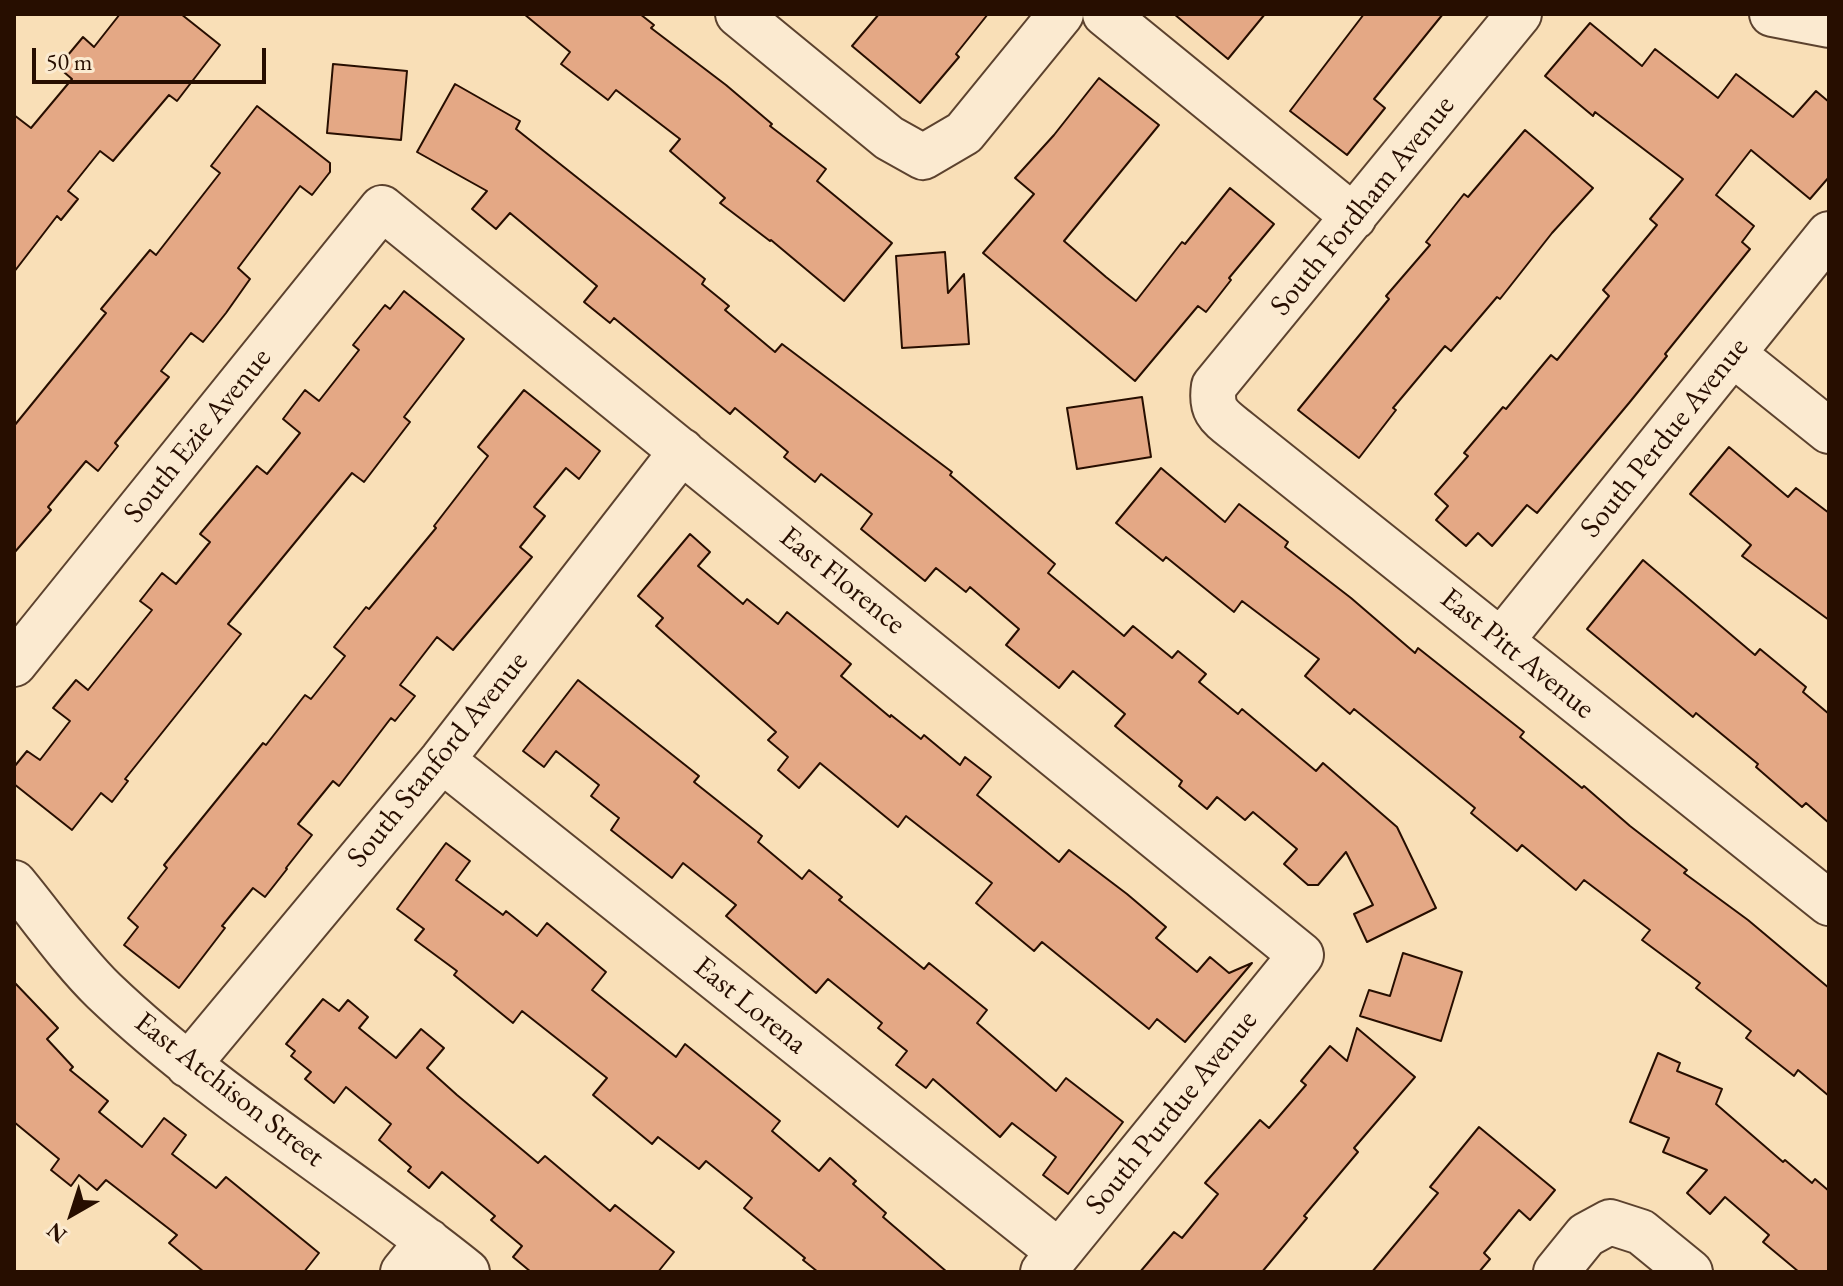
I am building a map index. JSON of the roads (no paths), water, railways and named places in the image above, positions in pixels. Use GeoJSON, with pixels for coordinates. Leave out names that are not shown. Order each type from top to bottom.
{"type":"FeatureCollection","features":[{"type":"Feature","properties":{"kind":"street"},"geometry":{"type":"LineString","coordinates":[[738,14],[889,138],[923,157],[964,133],[1061,14]]}},
{"type":"Feature","properties":{"kind":"street"},"geometry":{"type":"LineString","coordinates":[[1105,14],[1354,217]]}},
{"type":"Feature","properties":{"kind":"street","name":"South Fordham Avenue"},"geometry":{"type":"LineString","coordinates":[[1212,400],[1214,386],[1519,14]]}},
{"type":"Feature","properties":{"kind":"street"},"geometry":{"type":"LineString","coordinates":[[1772,14],[1829,25]]}},
{"type":"Feature","properties":{"kind":"street","name":"East Florence"},"geometry":{"type":"LineString","coordinates":[[382,208],[1301,955]]}},
{"type":"Feature","properties":{"kind":"street","name":"South Ezie Avenue"},"geometry":{"type":"LineString","coordinates":[[14,664],[382,208]]}},
{"type":"Feature","properties":{"kind":"street","name":"South Perdue Avenue"},"geometry":{"type":"LineString","coordinates":[[1501,641],[1829,234]]}},
{"type":"Feature","properties":{"kind":"street"},"geometry":{"type":"LineString","coordinates":[[1733,354],[1829,431]]}},
{"type":"Feature","properties":{"kind":"street","name":"East Pitt Avenue"},"geometry":{"type":"LineString","coordinates":[[1212,400],[1218,415],[1829,903]]}},
{"type":"Feature","properties":{"kind":"street","name":"South Stanford Avenue"},"geometry":{"type":"LineString","coordinates":[[188,1065],[442,760],[682,451]]}},
{"type":"Feature","properties":{"kind":"street","name":"East Lorena"},"geometry":{"type":"LineString","coordinates":[[442,760],[1051,1262]]}},
{"type":"Feature","properties":{"kind":"street","name":"East Atchison Street"},"geometry":{"type":"LineString","coordinates":[[14,883],[102,989],[188,1065],[416,1256],[467,1272]]}},
{"type":"Feature","properties":{"kind":"street","name":"South Purdue Avenue"},"geometry":{"type":"LineString","coordinates":[[1051,1262],[1301,955]]}},
{"type":"Feature","properties":{"kind":"street"},"geometry":{"type":"LineString","coordinates":[[1556,1272],[1586,1235],[1610,1222],[1641,1232],[1690,1272]]}}]}
